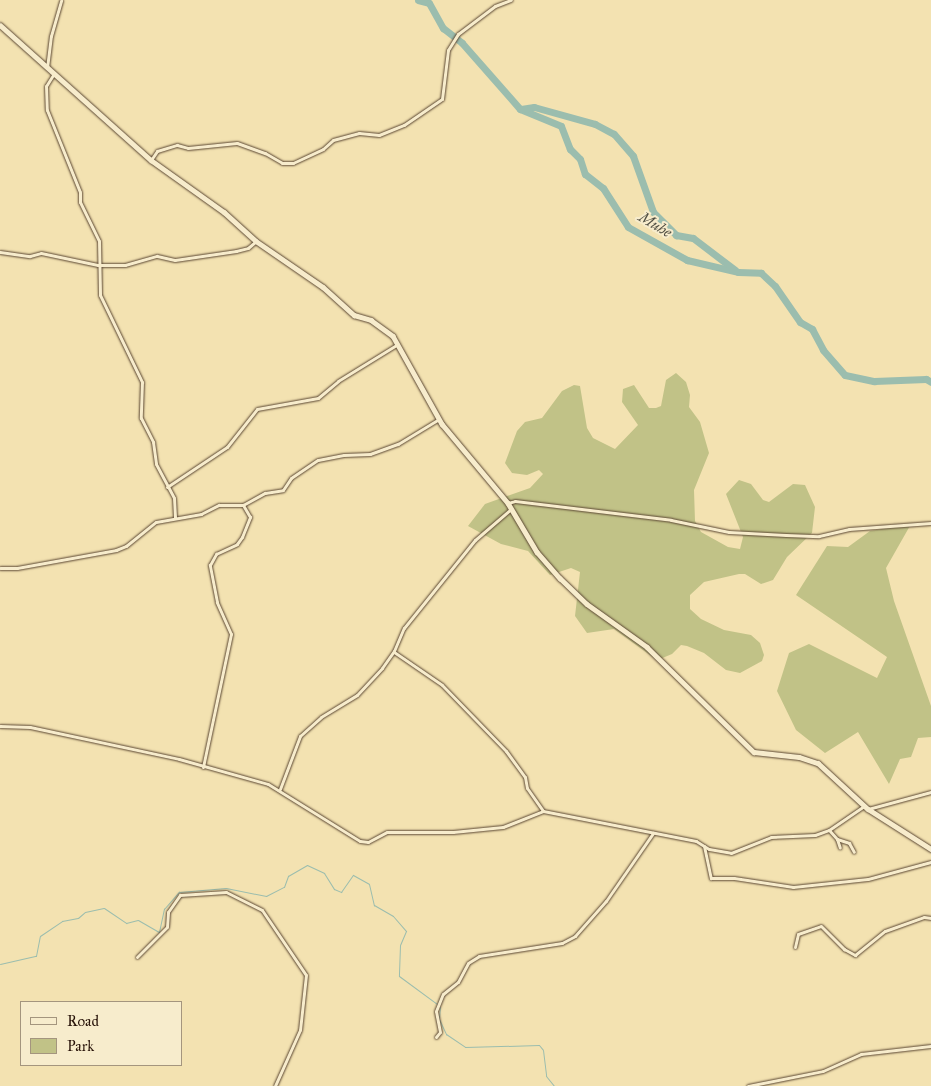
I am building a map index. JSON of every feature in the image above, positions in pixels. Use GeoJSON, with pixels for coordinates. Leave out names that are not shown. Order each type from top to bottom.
{"type":"FeatureCollection","features":[{"type":"Feature","properties":{"kind":"main road"},"geometry":{"type":"LineString","coordinates":[[0,25],[151,160],[224,212],[256,241],[322,287],[354,315],[384,328],[398,344],[439,419],[508,503],[537,552],[587,604],[647,647],[754,752],[799,757],[818,763],[866,808],[931,849]]}},
{"type":"Feature","properties":{"kind":"street"},"geometry":{"type":"LineString","coordinates":[[47,69],[51,36],[61,0]]}},
{"type":"Feature","properties":{"kind":"street"},"geometry":{"type":"LineString","coordinates":[[495,6],[497,0]]}},
{"type":"Feature","properties":{"kind":"street"},"geometry":{"type":"LineString","coordinates":[[151,160],[157,151],[177,145],[188,148],[237,143],[265,153],[282,164],[293,163],[323,149],[333,140],[359,133],[379,134],[404,125],[442,99],[448,50],[458,34],[495,6],[511,0]]}},
{"type":"Feature","properties":{"kind":"street"},"geometry":{"type":"LineString","coordinates":[[53,74],[46,86],[47,110],[80,192],[80,202],[99,241],[100,295],[142,382],[141,418],[154,442],[153,454],[167,487],[174,498],[174,518]]}},
{"type":"Feature","properties":{"kind":"street"},"geometry":{"type":"LineString","coordinates":[[0,252],[30,256],[41,253],[98,265],[125,265],[157,256],[175,260],[236,251],[248,248],[256,241]]}},
{"type":"Feature","properties":{"kind":"street"},"geometry":{"type":"LineString","coordinates":[[167,487],[227,447],[257,409],[318,398],[338,381],[398,344]]}},
{"type":"Feature","properties":{"kind":"street"},"geometry":{"type":"LineString","coordinates":[[0,568],[17,568],[116,550],[126,546],[156,522],[201,514],[219,505],[243,505],[265,493],[283,490],[291,478],[318,460],[344,454],[362,456],[388,448],[418,434],[439,419]]}},
{"type":"Feature","properties":{"kind":"street"},"geometry":{"type":"LineString","coordinates":[[508,503],[515,501],[671,520],[729,532],[786,535],[819,536],[849,529],[931,523]]}},
{"type":"Feature","properties":{"kind":"street"},"geometry":{"type":"LineString","coordinates":[[203,767],[231,634],[217,602],[210,565],[216,554],[237,544],[242,537],[250,517],[243,505]]}},
{"type":"Feature","properties":{"kind":"street"},"geometry":{"type":"LineString","coordinates":[[280,789],[300,736],[321,717],[357,695],[394,652],[404,628],[475,540],[511,509]]}},
{"type":"Feature","properties":{"kind":"street"},"geometry":{"type":"LineString","coordinates":[[394,652],[442,685],[506,751],[525,777],[527,788],[543,811]]}},
{"type":"Feature","properties":{"kind":"street"},"geometry":{"type":"LineString","coordinates":[[0,726],[30,728],[203,767],[280,789],[360,841],[368,842],[387,832],[454,832],[511,826],[543,811],[696,841],[704,846],[730,853],[771,837],[815,835],[829,830],[866,808],[931,792]]}},
{"type":"Feature","properties":{"kind":"street"},"geometry":{"type":"LineString","coordinates":[[829,830],[837,839],[840,848]]}},
{"type":"Feature","properties":{"kind":"street"},"geometry":{"type":"LineString","coordinates":[[436,1037],[440,1032],[436,1011],[443,994],[458,982],[468,963],[479,956],[562,943],[575,936],[606,901],[653,833]]}},
{"type":"Feature","properties":{"kind":"street"},"geometry":{"type":"LineString","coordinates":[[837,839],[849,843],[854,852]]}},
{"type":"Feature","properties":{"kind":"street"},"geometry":{"type":"LineString","coordinates":[[704,846],[711,878],[734,878],[793,887],[868,879],[931,862]]}},
{"type":"Feature","properties":{"kind":"street"},"geometry":{"type":"LineString","coordinates":[[137,957],[167,928],[168,912],[180,895],[226,892],[262,910],[306,975],[300,1030],[275,1086]]}},
{"type":"Feature","properties":{"kind":"street"},"geometry":{"type":"LineString","coordinates":[[795,947],[798,934],[821,926],[844,949],[855,954],[885,931],[924,918],[931,918]]}},
{"type":"Feature","properties":{"kind":"street"},"geometry":{"type":"LineString","coordinates":[[748,1086],[823,1071],[861,1054],[931,1046]]}},
{"type":"Feature","properties":{"kind":"green space"},"geometry":{"type":"Polygon","coordinates":[[[676,373],[686,382],[690,395],[689,407],[700,422],[709,453],[694,490],[695,521],[701,532],[728,547],[740,549],[743,537],[726,494],[739,480],[751,484],[763,500],[769,502],[793,484],[805,485],[815,507],[812,533],[787,557],[773,580],[761,584],[745,574],[739,574],[704,582],[690,595],[690,609],[701,619],[724,630],[751,635],[760,643],[764,655],[762,661],[740,673],[726,670],[704,653],[687,646],[681,645],[672,654],[660,659],[654,658],[614,629],[587,633],[575,616],[580,572],[571,568],[550,575],[528,551],[501,544],[468,526],[485,504],[530,488],[543,474],[539,470],[527,475],[512,473],[505,463],[517,431],[525,422],[542,418],[562,391],[574,385],[580,386],[587,428],[593,438],[615,449],[638,425],[622,402],[623,389],[634,385],[649,408],[656,408],[661,406],[666,380],[676,373]]]}},
{"type":"Feature","properties":{"kind":"green space"},"geometry":{"type":"Polygon","coordinates":[[[911,524],[886,568],[894,601],[931,706],[931,737],[918,738],[911,757],[900,759],[889,784],[858,732],[825,753],[796,730],[777,691],[789,653],[809,644],[877,678],[887,657],[796,595],[827,546],[848,547],[870,531],[911,524]]]}},
{"type":"Feature","properties":{"kind":"waterway","name":"Muhe"},"geometry":{"type":"LineString","coordinates":[[418,0],[429,3],[443,28],[462,43],[520,109],[561,126],[570,149],[580,159],[585,174],[603,188],[628,227],[687,260],[738,272],[761,273],[775,286],[800,322],[812,329],[823,350],[845,375],[874,381],[926,379],[931,382]]}},
{"type":"Feature","properties":{"kind":"waterway"},"geometry":{"type":"LineString","coordinates":[[521,109],[534,107],[595,124],[614,134],[633,156],[653,212],[676,235],[693,238],[735,270]]}},
{"type":"Feature","properties":{"kind":"waterway"},"geometry":{"type":"LineString","coordinates":[[0,964],[36,956],[40,936],[62,921],[78,918],[85,912],[104,908],[126,923],[138,920],[159,932],[164,909],[179,892],[226,888],[266,896],[284,887],[288,876],[307,865],[324,873],[334,889],[341,892],[353,875],[369,884],[374,905],[393,916],[406,931],[400,945],[399,976],[437,1004]]}},
{"type":"Feature","properties":{"kind":"waterway"},"geometry":{"type":"LineString","coordinates":[[440,1007],[439,1019],[446,1034],[465,1047],[539,1045],[543,1050],[546,1076],[554,1086]]}}]}
